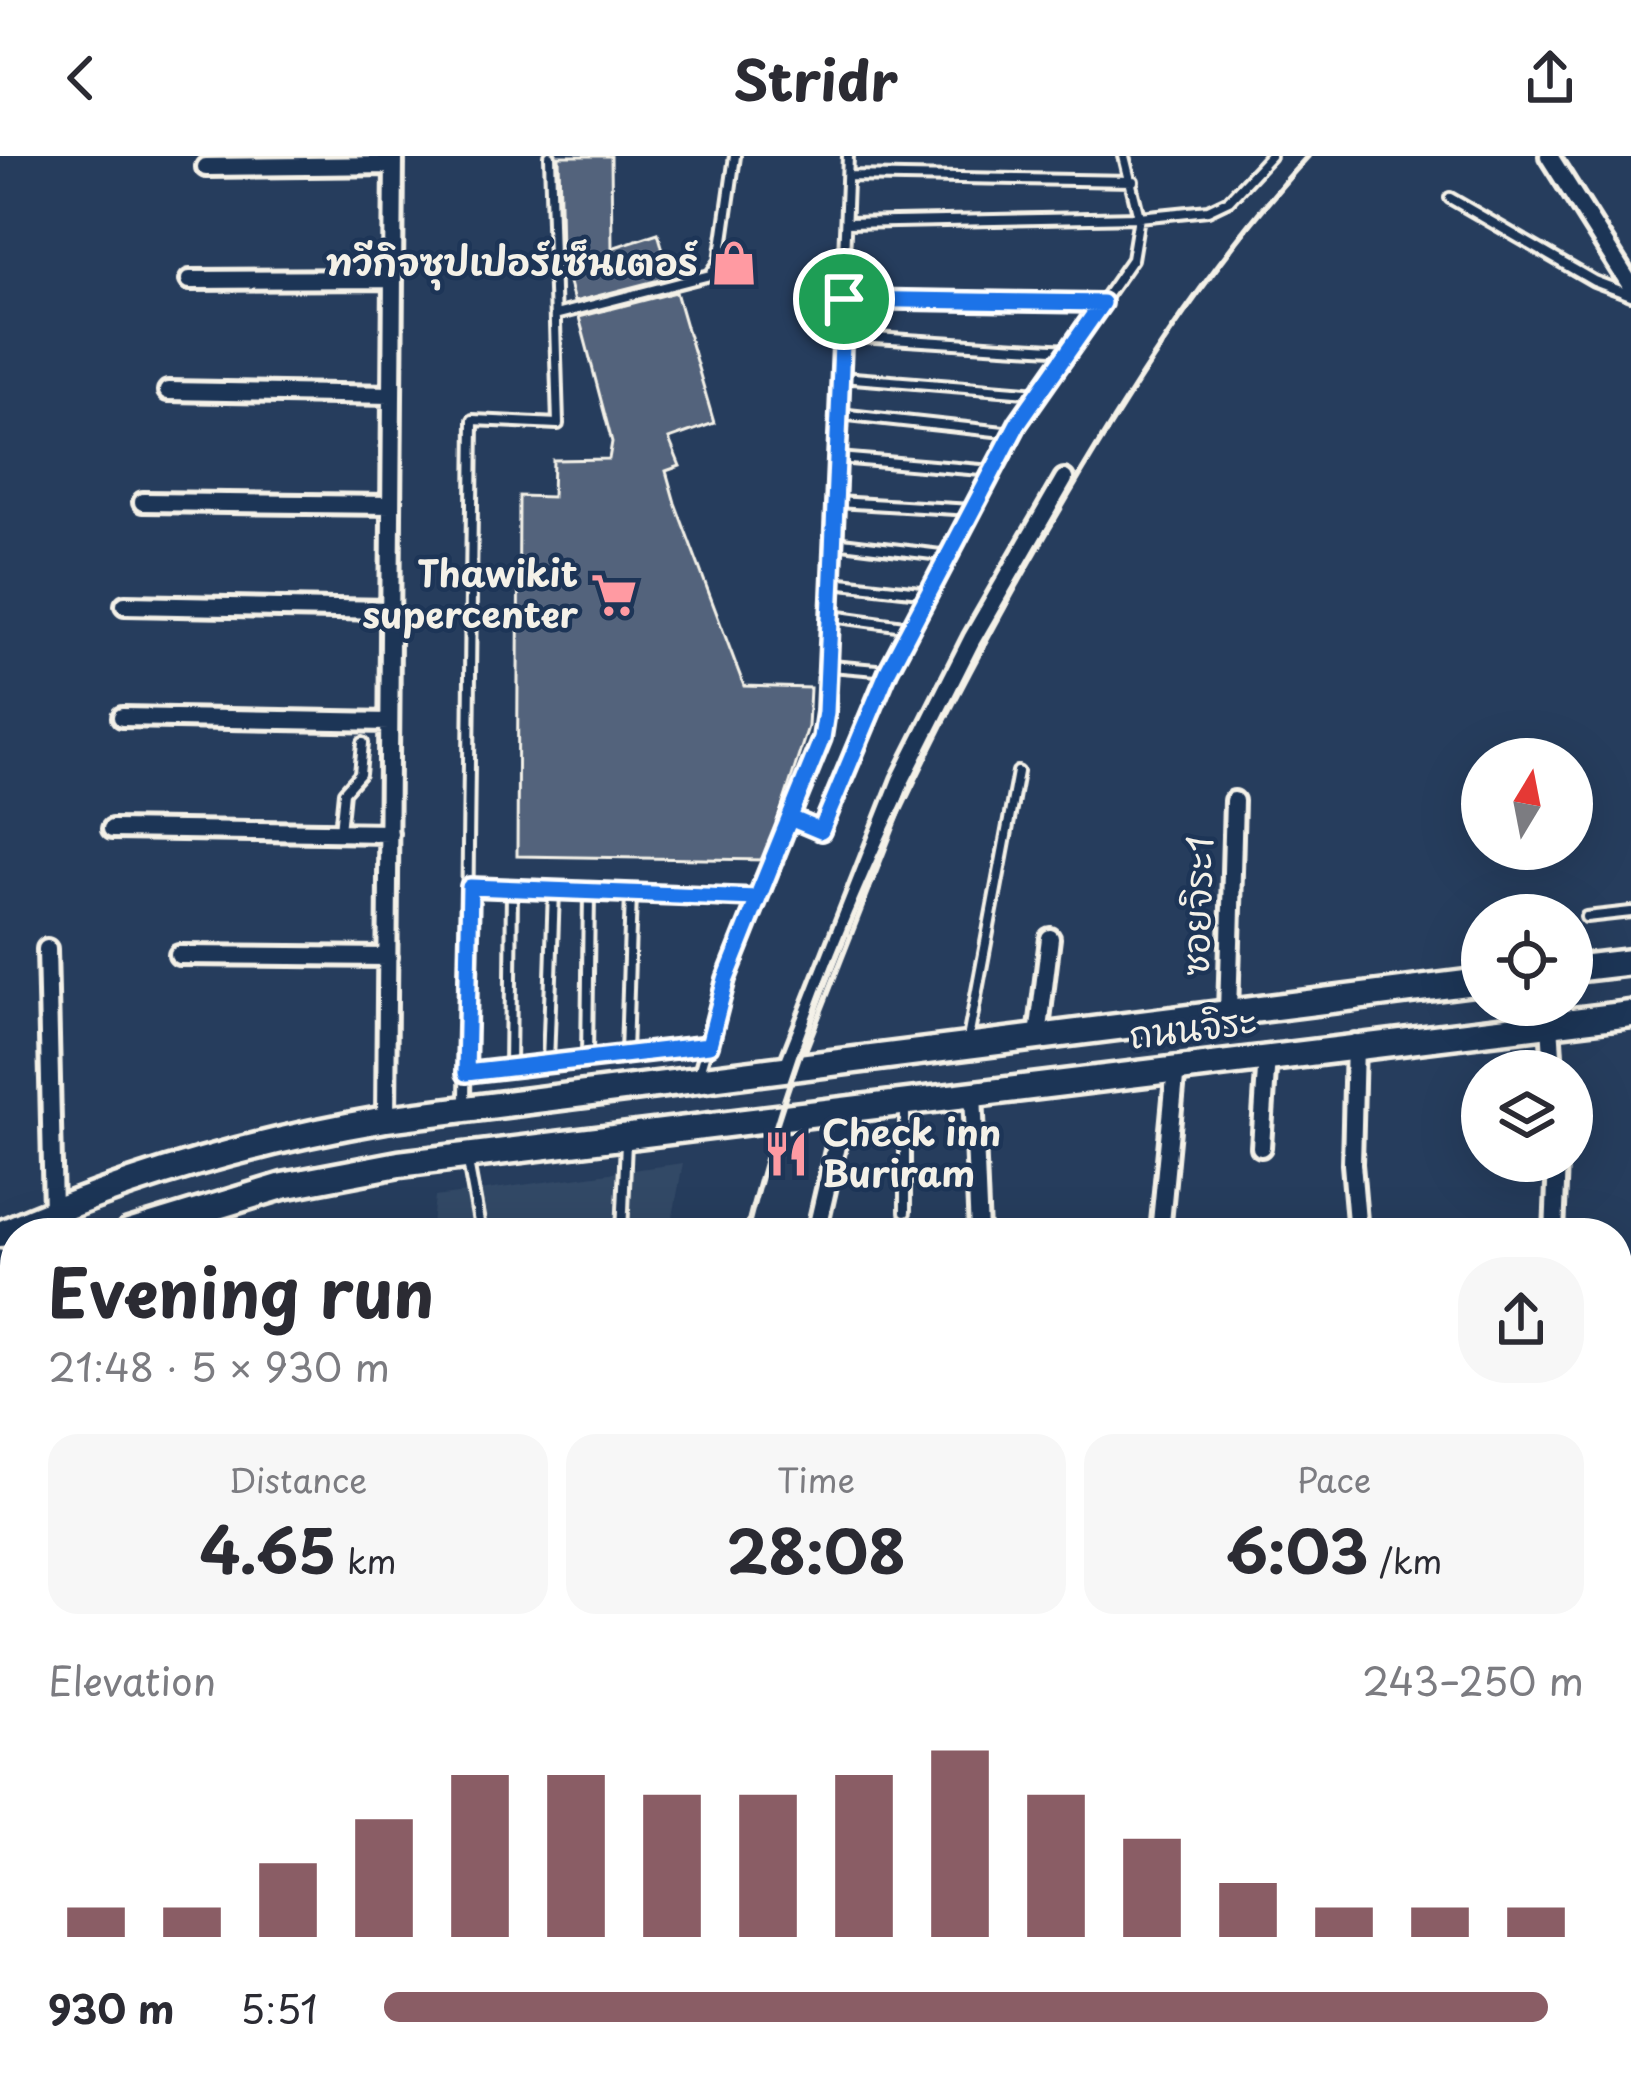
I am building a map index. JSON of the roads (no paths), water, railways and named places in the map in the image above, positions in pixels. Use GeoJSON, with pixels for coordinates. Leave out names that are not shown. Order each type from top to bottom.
{"type":"FeatureCollection","features":[{"type":"Feature","properties":{"kind":"main road"},"geometry":{"type":"LineString","coordinates":[[1593,967],[1631,962]]}},
{"type":"Feature","properties":{"kind":"main road","name":"ถนนจิระ"},"geometry":{"type":"LineString","coordinates":[[35,1218],[170,1166],[273,1138],[386,1119],[1461,984]]}},
{"type":"Feature","properties":{"kind":"main road","name":"ถนนจิระ"},"geometry":{"type":"LineString","coordinates":[[1593,1019],[1631,1014]]}},
{"type":"Feature","properties":{"kind":"main road","name":"ถนนจิระ"},"geometry":{"type":"LineString","coordinates":[[177,1218],[283,1186],[467,1155],[1355,1043],[1529,1026]]}},
{"type":"Feature","properties":{"kind":"main road"},"geometry":{"type":"LineString","coordinates":[[765,1116],[780,1070]]}},
{"type":"Feature","properties":{"kind":"street"},"geometry":{"type":"LineString","coordinates":[[1549,156],[1631,290]]}},
{"type":"Feature","properties":{"kind":"street"},"geometry":{"type":"LineString","coordinates":[[206,167],[394,160],[386,1119]]}},
{"type":"Feature","properties":{"kind":"street"},"geometry":{"type":"LineString","coordinates":[[190,280],[393,279]]}},
{"type":"Feature","properties":{"kind":"street"},"geometry":{"type":"LineString","coordinates":[[167,391],[392,395]]}},
{"type":"Feature","properties":{"kind":"street"},"geometry":{"type":"LineString","coordinates":[[780,1070],[901,781],[972,639],[1064,479]]}},
{"type":"Feature","properties":{"kind":"street"},"geometry":{"type":"LineString","coordinates":[[143,502],[391,505]]}},
{"type":"Feature","properties":{"kind":"street"},"geometry":{"type":"LineString","coordinates":[[125,605],[390,610]]}},
{"type":"Feature","properties":{"kind":"street"},"geometry":{"type":"LineString","coordinates":[[122,718],[389,722]]}},
{"type":"Feature","properties":{"kind":"street","name":"ซอยจิระ1"},"geometry":{"type":"LineString","coordinates":[[1228,1013],[1234,801]]}},
{"type":"Feature","properties":{"kind":"street"},"geometry":{"type":"LineString","coordinates":[[112,830],[388,833]]}},
{"type":"Feature","properties":{"kind":"street"},"geometry":{"type":"LineString","coordinates":[[1038,1037],[1050,938]]}},
{"type":"Feature","properties":{"kind":"street"},"geometry":{"type":"LineString","coordinates":[[47,949],[53,1210]]}},
{"type":"Feature","properties":{"kind":"street"},"geometry":{"type":"LineString","coordinates":[[179,956],[388,957]]}},
{"type":"Feature","properties":{"kind":"street"},"geometry":{"type":"LineString","coordinates":[[1355,1043],[1352,1164],[1357,1218]]}},
{"type":"Feature","properties":{"kind":"street"},"geometry":{"type":"LineString","coordinates":[[1261,1148],[1267,1055]]}},
{"type":"Feature","properties":{"kind":"street"},"geometry":{"type":"LineString","coordinates":[[1161,1218],[1176,1067]]}},
{"type":"Feature","properties":{"kind":"street"},"geometry":{"type":"LineString","coordinates":[[973,1093],[978,1218]]}},
{"type":"Feature","properties":{"kind":"street"},"geometry":{"type":"LineString","coordinates":[[819,1218],[845,1107]]}},
{"type":"Feature","properties":{"kind":"street"},"geometry":{"type":"LineString","coordinates":[[1555,1218],[1556,1182]]}},
{"type":"Feature","properties":{"kind":"lane"},"geometry":{"type":"LineString","coordinates":[[465,1110],[473,420],[559,424],[550,156]]}},
{"type":"Feature","properties":{"kind":"lane"},"geometry":{"type":"LineString","coordinates":[[555,315],[710,275],[720,261],[734,156]]}},
{"type":"Feature","properties":{"kind":"lane"},"geometry":{"type":"LineString","coordinates":[[697,1078],[726,979],[822,738],[831,666],[848,156]]}},
{"type":"Feature","properties":{"kind":"lane"},"geometry":{"type":"LineString","coordinates":[[790,818],[821,831],[888,671],[1013,433],[1132,259],[1139,217],[1124,156]]}},
{"type":"Feature","properties":{"kind":"lane"},"geometry":{"type":"LineString","coordinates":[[846,223],[1139,217],[1208,210],[1229,200],[1270,156]]}},
{"type":"Feature","properties":{"kind":"lane"},"geometry":{"type":"LineString","coordinates":[[848,176],[1133,181]]}},
{"type":"Feature","properties":{"kind":"lane"},"geometry":{"type":"LineString","coordinates":[[1450,198],[1594,281],[1631,290]]}},
{"type":"Feature","properties":{"kind":"lane"},"geometry":{"type":"LineString","coordinates":[[844,299],[1102,303]]}},
{"type":"Feature","properties":{"kind":"lane"},"geometry":{"type":"LineString","coordinates":[[842,337],[1069,350]]}},
{"type":"Feature","properties":{"kind":"lane"},"geometry":{"type":"LineString","coordinates":[[841,377],[1039,393]]}},
{"type":"Feature","properties":{"kind":"lane"},"geometry":{"type":"LineString","coordinates":[[839,414],[1013,433]]}},
{"type":"Feature","properties":{"kind":"lane"},"geometry":{"type":"LineString","coordinates":[[838,458],[993,471]]}},
{"type":"Feature","properties":{"kind":"lane"},"geometry":{"type":"LineString","coordinates":[[836,502],[973,510]]}},
{"type":"Feature","properties":{"kind":"lane"},"geometry":{"type":"LineString","coordinates":[[834,542],[949,556]]}},
{"type":"Feature","properties":{"kind":"lane"},"geometry":{"type":"LineString","coordinates":[[833,582],[929,592]]}},
{"type":"Feature","properties":{"kind":"lane"},"geometry":{"type":"LineString","coordinates":[[832,616],[911,627]]}},
{"type":"Feature","properties":{"kind":"lane"},"geometry":{"type":"LineString","coordinates":[[831,666],[888,671]]}},
{"type":"Feature","properties":{"kind":"lane"},"geometry":{"type":"LineString","coordinates":[[340,833],[344,792],[360,774],[362,743]]}},
{"type":"Feature","properties":{"kind":"lane"},"geometry":{"type":"LineString","coordinates":[[967,1046],[1018,772]]}},
{"type":"Feature","properties":{"kind":"lane"},"geometry":{"type":"LineString","coordinates":[[470,887],[757,898]]}},
{"type":"Feature","properties":{"kind":"lane"},"geometry":{"type":"LineString","coordinates":[[510,1068],[512,889]]}},
{"type":"Feature","properties":{"kind":"lane"},"geometry":{"type":"LineString","coordinates":[[548,1064],[554,890]]}},
{"type":"Feature","properties":{"kind":"lane"},"geometry":{"type":"LineString","coordinates":[[587,1059],[589,891]]}},
{"type":"Feature","properties":{"kind":"lane"},"geometry":{"type":"LineString","coordinates":[[626,1054],[631,893]]}},
{"type":"Feature","properties":{"kind":"lane"},"geometry":{"type":"LineString","coordinates":[[1593,916],[1631,912]]}},
{"type":"Feature","properties":{"kind":"lane"},"geometry":{"type":"LineString","coordinates":[[466,1073],[709,1045]]}},
{"type":"Feature","properties":{"kind":"lane"},"geometry":{"type":"LineString","coordinates":[[904,1101],[905,1212]]}},
{"type":"Feature","properties":{"kind":"lane"},"geometry":{"type":"LineString","coordinates":[[623,1218],[626,1135]]}},
{"type":"Feature","properties":{"kind":"lane"},"geometry":{"type":"LineString","coordinates":[[467,1155],[478,1218]]}},
{"type":"Feature","properties":{"kind":"railway"},"geometry":{"type":"LineString","coordinates":[[750,1218],[771,1141],[834,962],[911,787],[998,618],[1134,387],[1234,244],[1308,156]]}},
{"type":"Feature","properties":{"kind":"place","name":"ทวีกิจซุปเปอร์เซ็นเตอร์"},"geometry":{"type":"Point","coordinates":[734,263]}},
{"type":"Feature","properties":{"kind":"place","name":"Thawikit supercenter"},"geometry":{"type":"Point","coordinates":[614,595]}},
{"type":"Feature","properties":{"kind":"place","name":"Check inn Buriram"},"geometry":{"type":"Point","coordinates":[786,1154]}}]}
